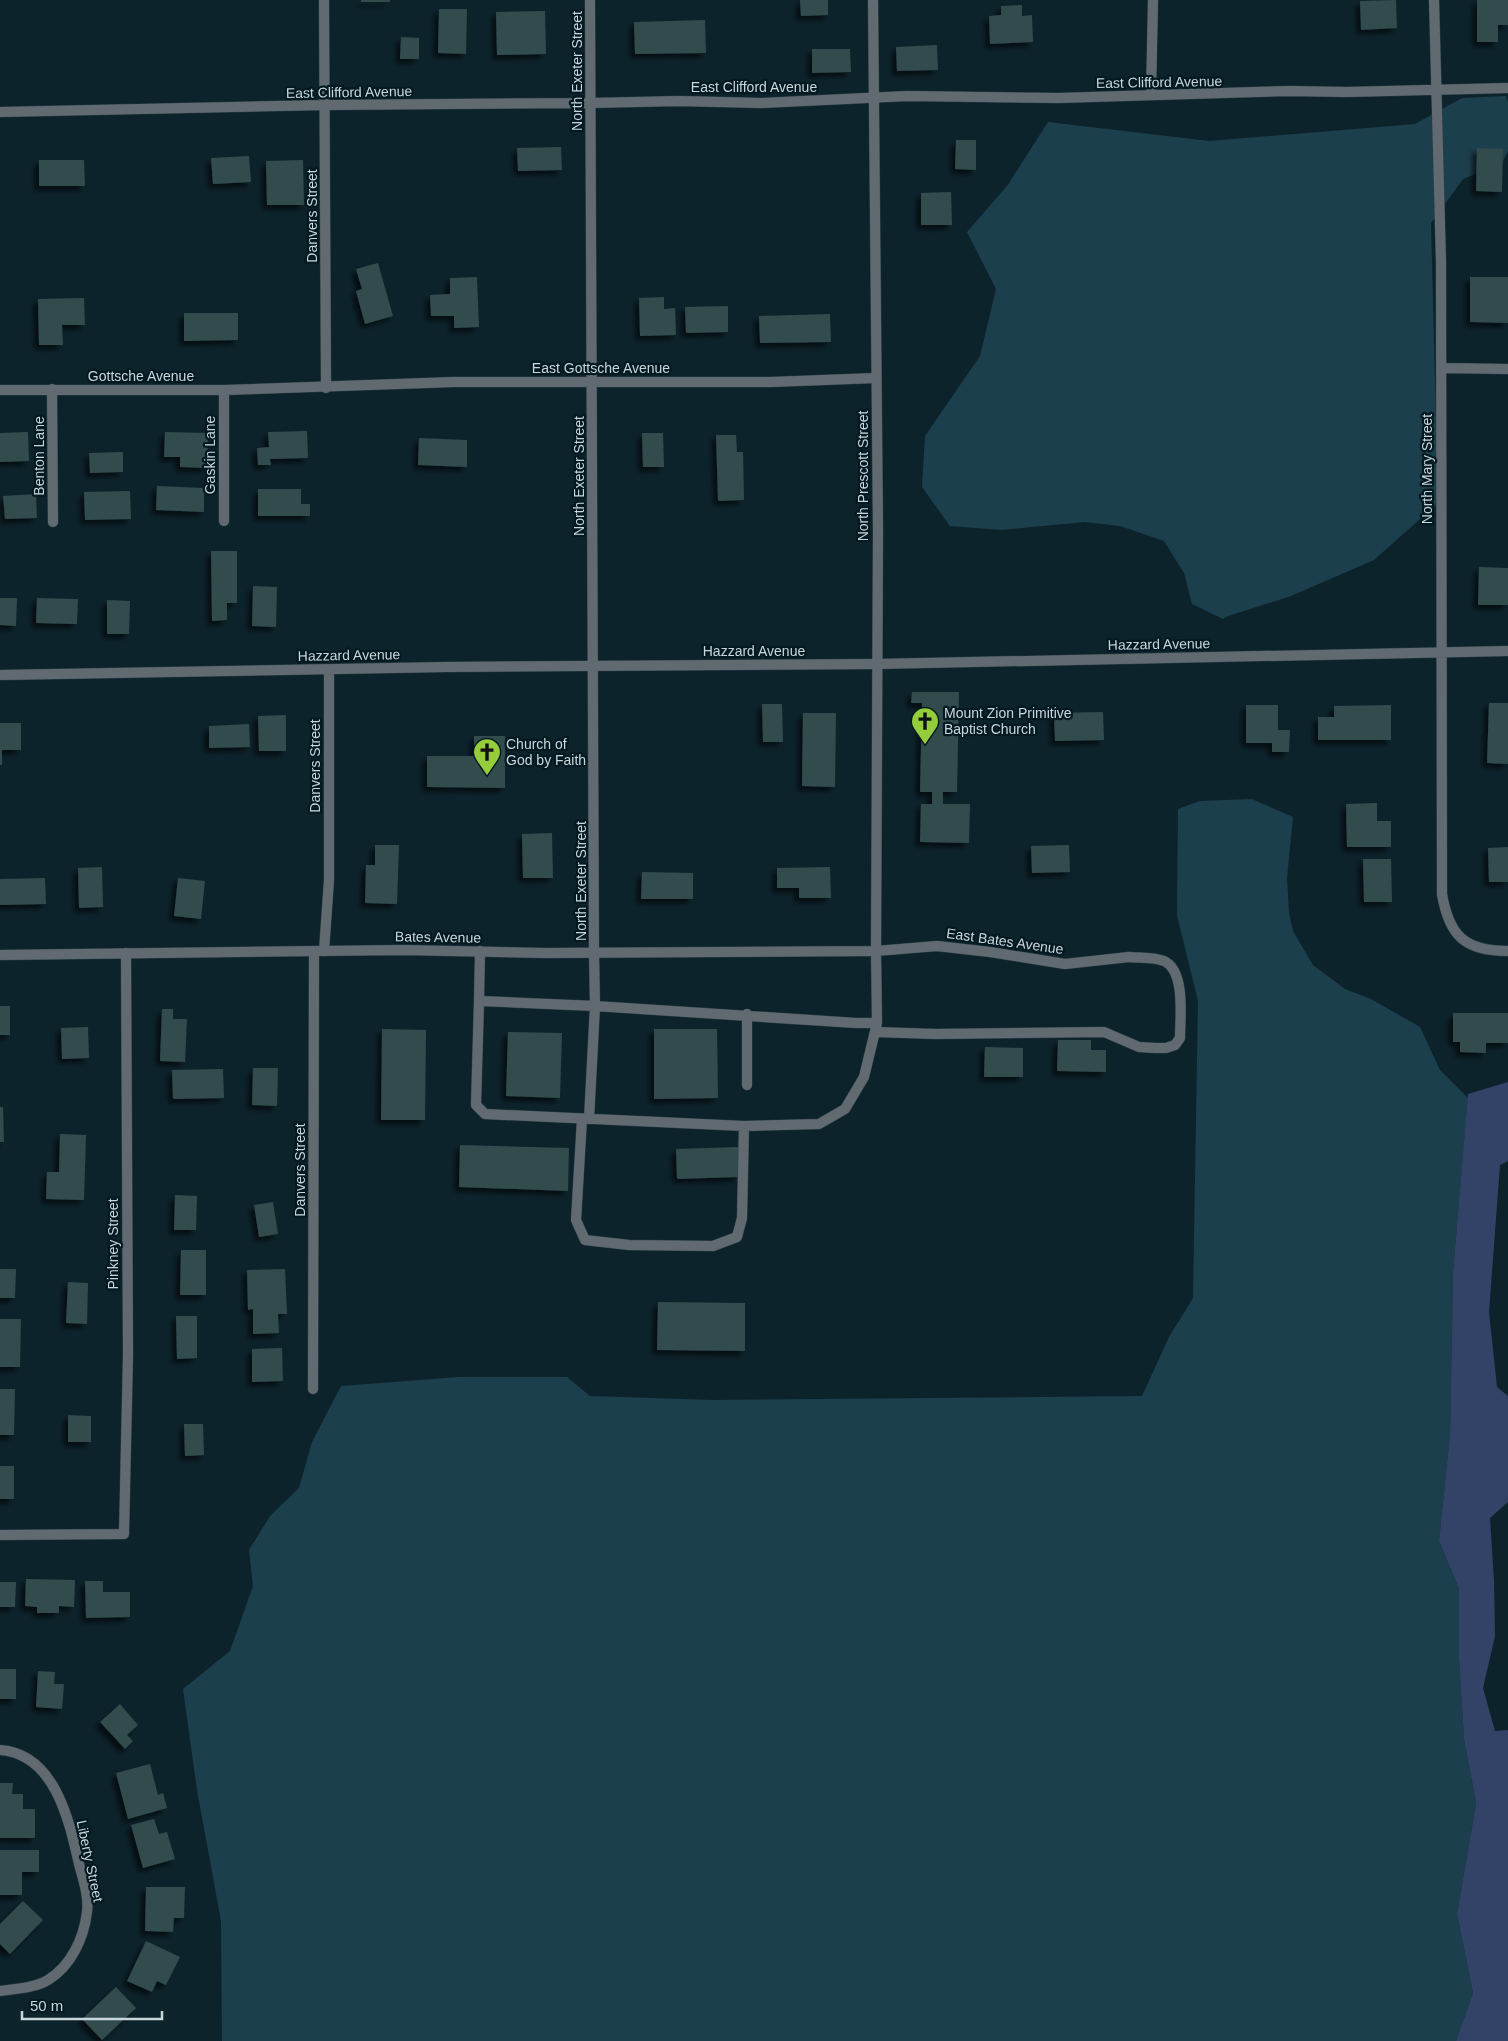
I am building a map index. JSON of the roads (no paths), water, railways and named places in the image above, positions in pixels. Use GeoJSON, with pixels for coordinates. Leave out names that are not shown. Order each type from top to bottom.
{"type":"FeatureCollection","features":[{"type":"Feature","properties":{"kind":"street","name":"Danvers Street"},"geometry":{"type":"LineString","coordinates":[[324,0],[326,388]]}},
{"type":"Feature","properties":{"kind":"street","name":"North Exeter Street"},"geometry":{"type":"LineString","coordinates":[[590,0],[595,1006],[576,1220],[585,1240],[629,1245],[713,1246],[737,1236],[742,1218],[744,1126]]}},
{"type":"Feature","properties":{"kind":"street","name":"North Prescott Street"},"geometry":{"type":"LineString","coordinates":[[480,951],[476,1105],[485,1114],[744,1126],[819,1124],[845,1109],[864,1077],[876,1027],[877,664],[873,0]]}},
{"type":"Feature","properties":{"kind":"street"},"geometry":{"type":"LineString","coordinates":[[1151,95],[1153,0]]}},
{"type":"Feature","properties":{"kind":"street","name":"North Mary Street"},"geometry":{"type":"LineString","coordinates":[[1434,0],[1441,368],[1442,894],[1445,912],[1457,935],[1473,946],[1490,951],[1508,951]]}},
{"type":"Feature","properties":{"kind":"street","name":"East Clifford Avenue"},"geometry":{"type":"LineString","coordinates":[[0,112],[325,105],[679,101],[761,103],[908,96],[1059,98],[1290,91],[1347,92],[1435,88],[1508,88]]}},
{"type":"Feature","properties":{"kind":"street"},"geometry":{"type":"LineString","coordinates":[[1441,368],[1508,369]]}},
{"type":"Feature","properties":{"kind":"street","name":"East Gottsche Avenue"},"geometry":{"type":"LineString","coordinates":[[326,388],[454,382],[771,382],[876,378]]}},
{"type":"Feature","properties":{"kind":"street","name":"Gottsche Avenue"},"geometry":{"type":"LineString","coordinates":[[0,390],[326,388]]}},
{"type":"Feature","properties":{"kind":"street","name":"Benton Lane"},"geometry":{"type":"LineString","coordinates":[[52,389],[53,522]]}},
{"type":"Feature","properties":{"kind":"street","name":"Gaskin Lane"},"geometry":{"type":"LineString","coordinates":[[224,390],[224,521]]}},
{"type":"Feature","properties":{"kind":"street","name":"Hazzard Avenue"},"geometry":{"type":"LineString","coordinates":[[0,674],[877,664],[1508,651]]}},
{"type":"Feature","properties":{"kind":"street","name":"Danvers Street"},"geometry":{"type":"LineString","coordinates":[[313,1389],[319,951],[329,880],[329,670]]}},
{"type":"Feature","properties":{"kind":"street","name":"East Bates Avenue"},"geometry":{"type":"LineString","coordinates":[[876,951],[937,946],[1064,964],[1129,957],[1163,961],[1171,965],[1179,979],[1180,1038],[1175,1045],[1166,1048],[1139,1047],[1104,1032],[936,1034],[876,1027]]}},
{"type":"Feature","properties":{"kind":"street","name":"Bates Avenue"},"geometry":{"type":"LineString","coordinates":[[0,955],[319,951],[594,953],[876,951]]}},
{"type":"Feature","properties":{"kind":"street","name":"Pinkney Street"},"geometry":{"type":"LineString","coordinates":[[0,1535],[124,1534],[128,1355],[126,953]]}},
{"type":"Feature","properties":{"kind":"street"},"geometry":{"type":"LineString","coordinates":[[479,1001],[747,1014],[856,1023],[876,1027]]}},
{"type":"Feature","properties":{"kind":"street"},"geometry":{"type":"LineString","coordinates":[[747,1014],[747,1085]]}},
{"type":"Feature","properties":{"kind":"street","name":"Liberty Street"},"geometry":{"type":"LineString","coordinates":[[0,1750],[19,1754],[34,1762],[43,1771],[57,1795],[70,1824],[87,1896],[87,1912],[82,1934],[74,1953],[63,1968],[47,1980],[32,1986],[0,1991]]}},
{"type":"Feature","properties":{"kind":"place","name":"Mount Zion Primitive Baptist Church"},"geometry":{"type":"Point","coordinates":[925,745]}},
{"type":"Feature","properties":{"kind":"place","name":"Church of God by Faith"},"geometry":{"type":"Point","coordinates":[487,776]}}]}
